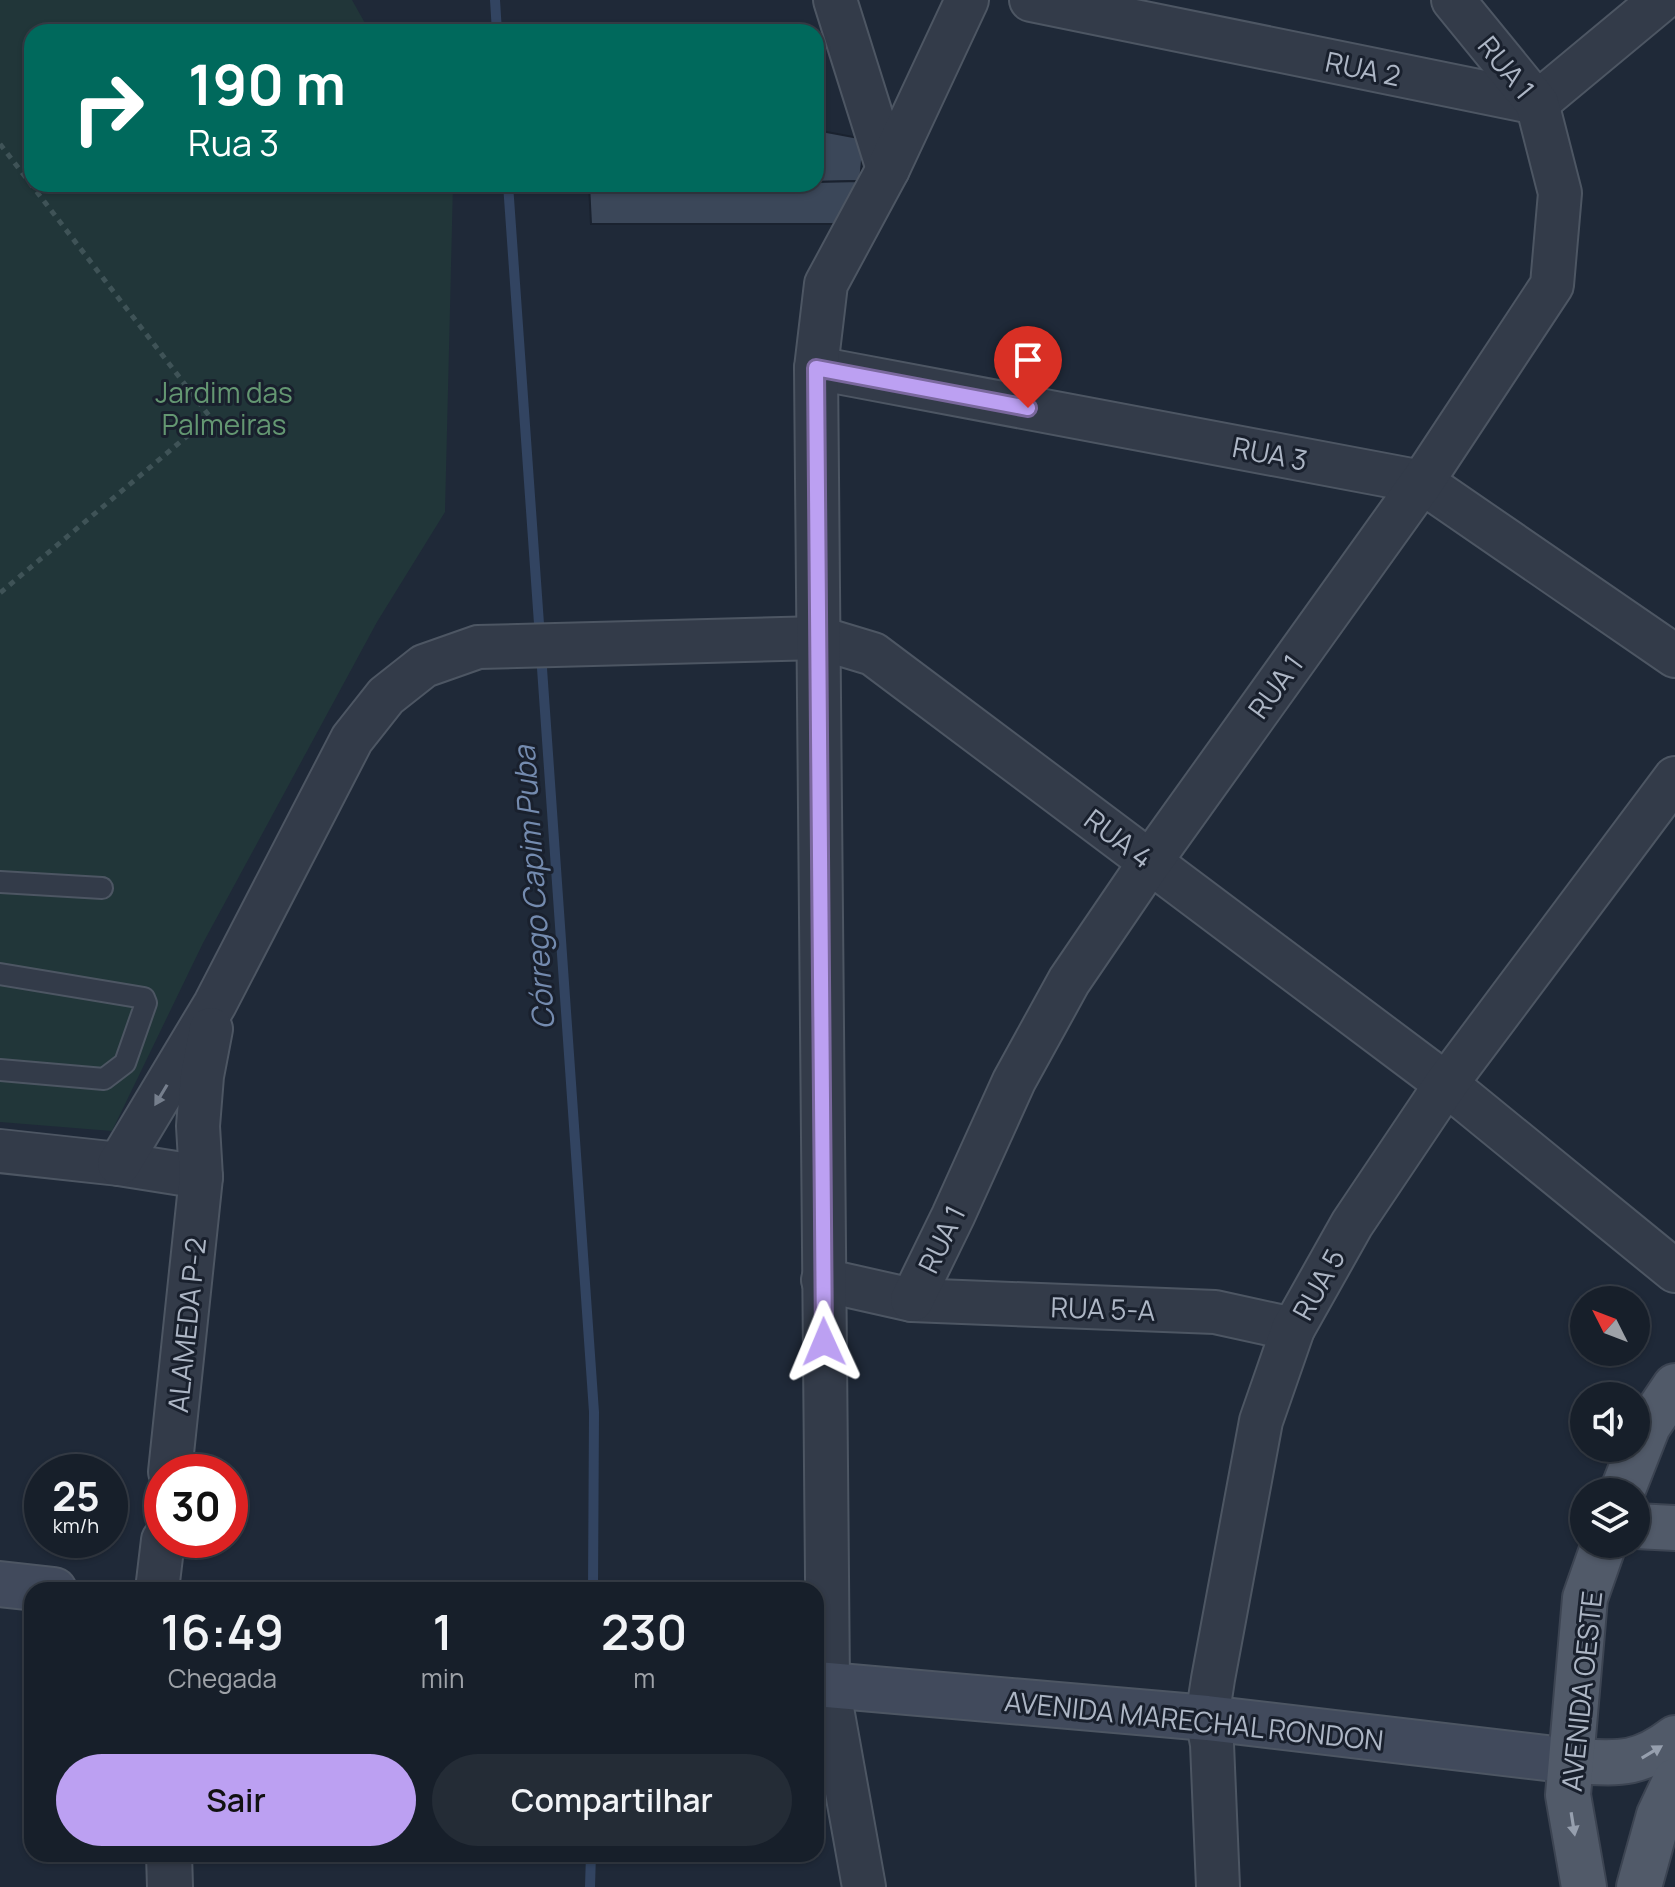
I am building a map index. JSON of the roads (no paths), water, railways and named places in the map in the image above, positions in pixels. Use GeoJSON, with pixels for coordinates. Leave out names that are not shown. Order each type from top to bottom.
{"type":"FeatureCollection","features":[{"type":"Feature","properties":{"kind":"main road"},"geometry":{"type":"LineString","coordinates":[[1628,1478],[1648,1426],[1675,1386]]}},
{"type":"Feature","properties":{"kind":"main road"},"geometry":{"type":"LineString","coordinates":[[1650,1527],[1675,1528]]}},
{"type":"Feature","properties":{"kind":"main road","name":"AVENIDA OESTE"},"geometry":{"type":"LineString","coordinates":[[1584,1887],[1568,1795],[1585,1598],[1599,1558]]}},
{"type":"Feature","properties":{"kind":"main road"},"geometry":{"type":"LineString","coordinates":[[0,1584],[24,1587]]}},
{"type":"Feature","properties":{"kind":"main road","name":"AVENIDA MARECHAL RONDON"},"geometry":{"type":"LineString","coordinates":[[824,1685],[1207,1718],[1572,1761]]}},
{"type":"Feature","properties":{"kind":"main road"},"geometry":{"type":"LineString","coordinates":[[1572,1761],[1617,1763],[1638,1760],[1675,1738]]}},
{"type":"Feature","properties":{"kind":"main road"},"geometry":{"type":"LineString","coordinates":[[1639,1887],[1659,1815],[1675,1781]]}},
{"type":"Feature","properties":{"kind":"street"},"geometry":{"type":"LineString","coordinates":[[835,0],[888,169]]}},
{"type":"Feature","properties":{"kind":"street"},"geometry":{"type":"LineString","coordinates":[[822,1582],[820,638],[816,368],[826,284],[888,169],[967,0]]}},
{"type":"Feature","properties":{"kind":"street","name":"RUA 2"},"geometry":{"type":"LineString","coordinates":[[1031,0],[1537,103]]}},
{"type":"Feature","properties":{"kind":"street","name":"RUA 1"},"geometry":{"type":"LineString","coordinates":[[823,1280],[912,1300],[1020,1069],[1069,981],[1150,862],[1422,482],[1552,285],[1560,193],[1537,103],[1453,0]]}},
{"type":"Feature","properties":{"kind":"street"},"geometry":{"type":"LineString","coordinates":[[1537,103],[1661,0]]}},
{"type":"Feature","properties":{"kind":"street","name":"RUA 3"},"geometry":{"type":"LineString","coordinates":[[816,368],[1422,482],[1675,656]]}},
{"type":"Feature","properties":{"kind":"street","name":"RUA 4"},"geometry":{"type":"LineString","coordinates":[[215,1004],[352,739],[386,696],[424,666],[478,647],[820,638],[873,654],[1446,1084],[1675,1271]]}},
{"type":"Feature","properties":{"kind":"street","name":"RUA 5"},"geometry":{"type":"LineString","coordinates":[[1218,1887],[1212,1744],[1207,1718],[1261,1421],[1293,1329],[1352,1224],[1446,1084],[1675,778]]}},
{"type":"Feature","properties":{"kind":"street"},"geometry":{"type":"LineString","coordinates":[[119,1164],[215,1004]]}},
{"type":"Feature","properties":{"kind":"street","name":"ALAMEDA P-2"},"geometry":{"type":"LineString","coordinates":[[172,1454],[201,1177],[198,1126],[202,1076],[215,1004]]}},
{"type":"Feature","properties":{"kind":"street"},"geometry":{"type":"LineString","coordinates":[[0,1151],[201,1177]]}},
{"type":"Feature","properties":{"kind":"street","name":"RUA 5-A"},"geometry":{"type":"LineString","coordinates":[[912,1300],[1215,1312],[1293,1329]]}},
{"type":"Feature","properties":{"kind":"street"},"geometry":{"type":"LineString","coordinates":[[158,1582],[161,1558]]}},
{"type":"Feature","properties":{"kind":"street"},"geometry":{"type":"LineString","coordinates":[[824,1695],[864,1887]]}},
{"type":"Feature","properties":{"kind":"street"},"geometry":{"type":"LineString","coordinates":[[169,1862],[170,1887]]}},
{"type":"Feature","properties":{"kind":"lane"},"geometry":{"type":"LineString","coordinates":[[0,882],[102,888]]}},
{"type":"Feature","properties":{"kind":"lane"},"geometry":{"type":"LineString","coordinates":[[0,974],[144,998],[146,1003],[125,1063],[104,1079],[0,1070]]}},
{"type":"Feature","properties":{"kind":"waterway","name":"Córrego Capim Puba"},"geometry":{"type":"LineString","coordinates":[[495,0],[496,24]]}},
{"type":"Feature","properties":{"kind":"waterway","name":"Córrego Capim Puba"},"geometry":{"type":"LineString","coordinates":[[509,192],[540,638]]}},
{"type":"Feature","properties":{"kind":"waterway","name":"Córrego Capim Puba"},"geometry":{"type":"LineString","coordinates":[[541,654],[594,1412],[593,1582]]}},
{"type":"Feature","properties":{"kind":"waterway","name":"Córrego Capim Puba"},"geometry":{"type":"LineString","coordinates":[[590,1887],[591,1862]]}},
{"type":"Feature","properties":{"kind":"park label","name":"Jardim das Palmeiras"},"geometry":{"type":"Point","coordinates":[224,408]}}]}
